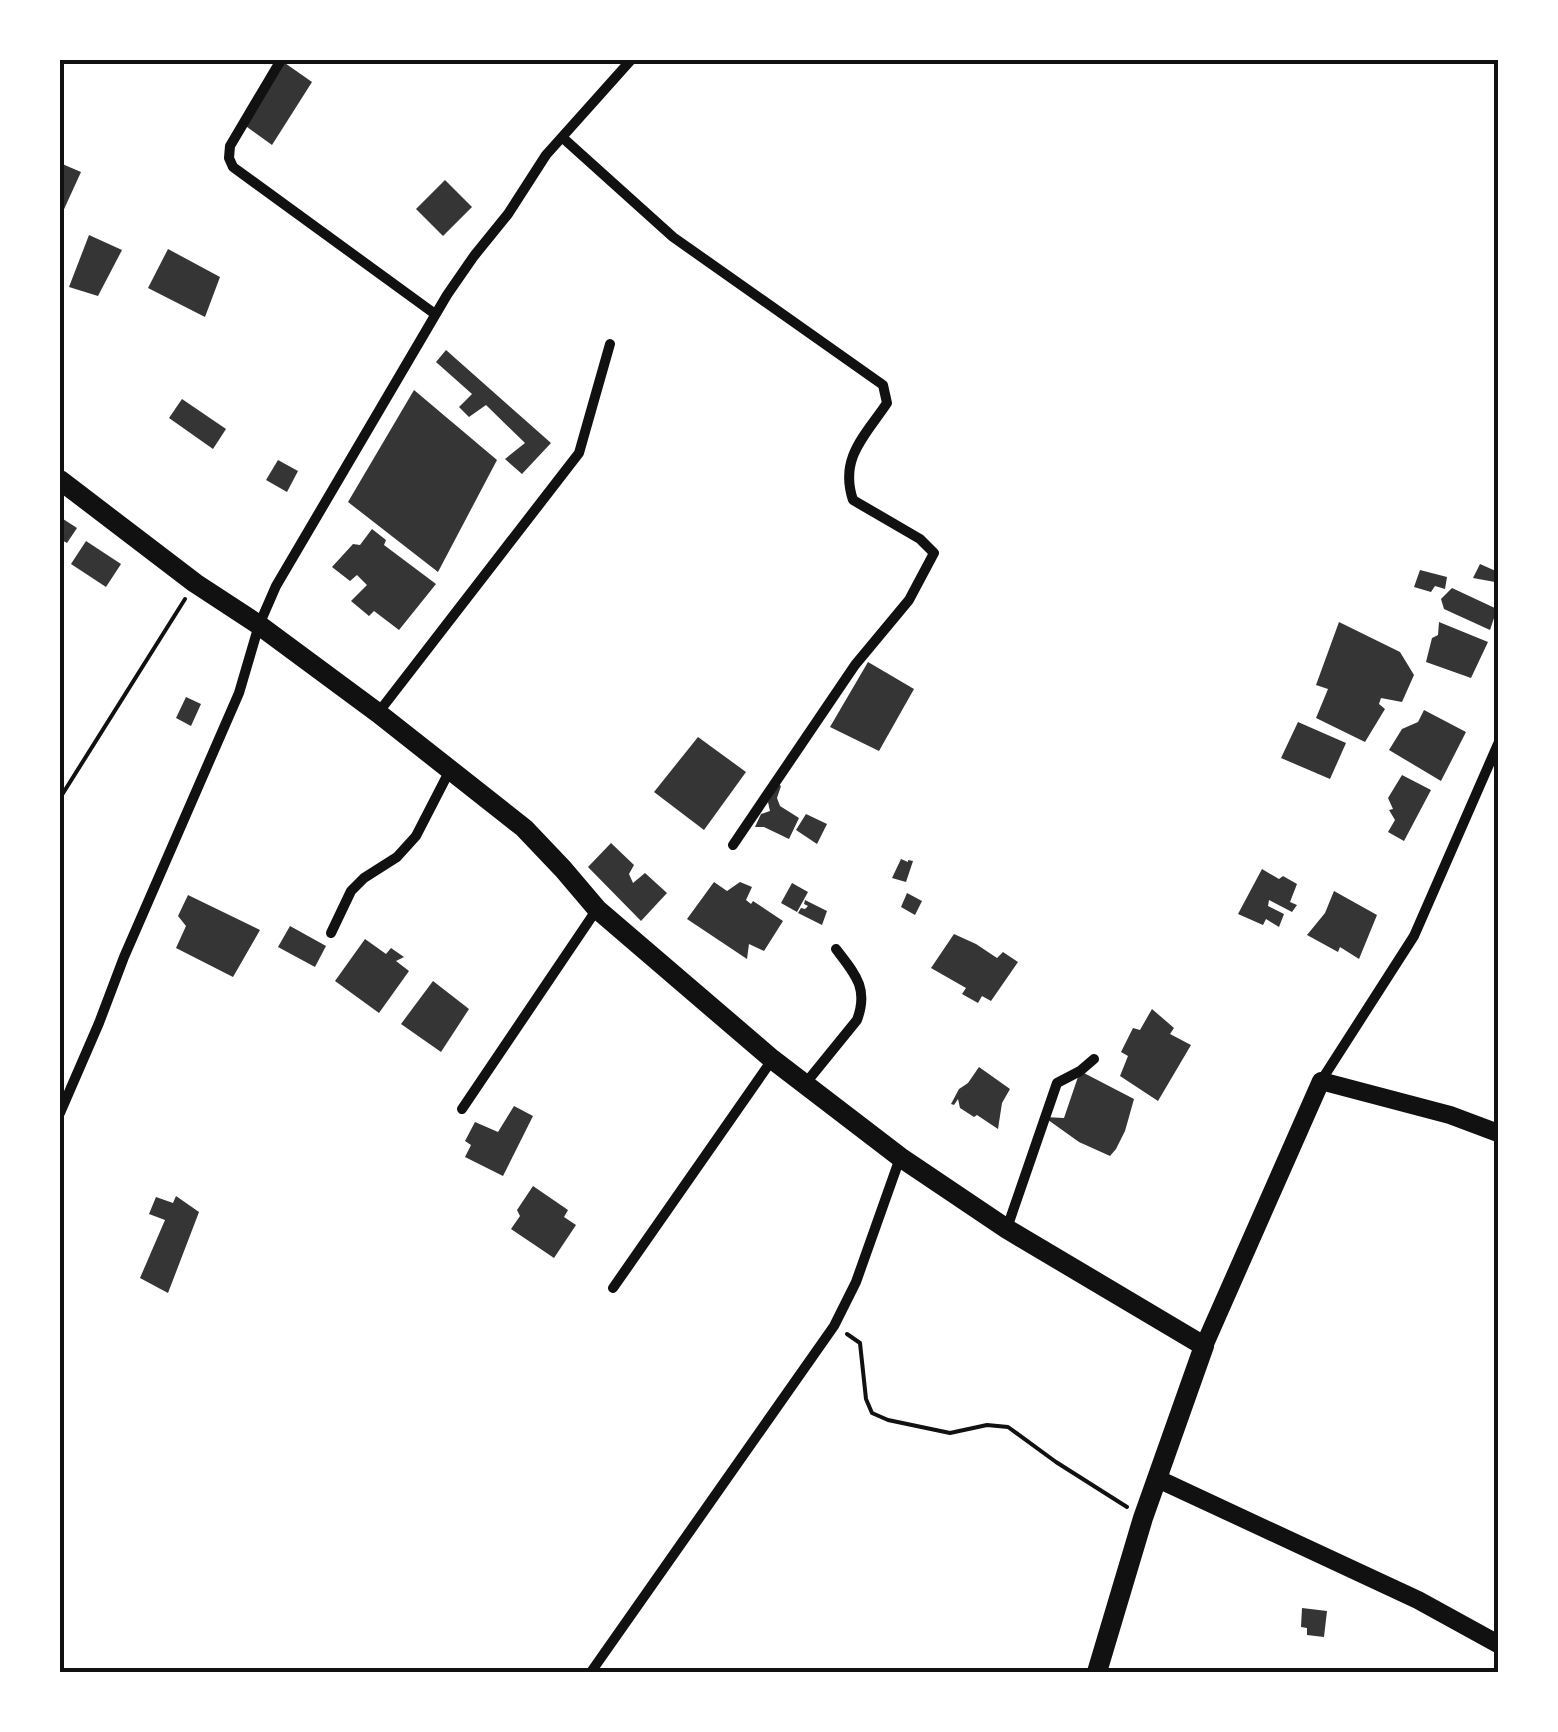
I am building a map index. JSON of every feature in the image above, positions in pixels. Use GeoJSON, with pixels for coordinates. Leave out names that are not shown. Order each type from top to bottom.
{"type":"FeatureCollection","features":[{"type":"Feature","properties":{"kind":"main road"},"geometry":{"type":"LineString","coordinates":[[60,480],[378,713],[524,828],[597,909],[772,1059],[900,1158],[1007,1229],[1204,1346],[1143,1518],[1096,1672]]}},
{"type":"Feature","properties":{"kind":"street"},"geometry":{"type":"LineString","coordinates":[[281,60],[230,146],[228,158],[233,167],[435,314]]}},
{"type":"Feature","properties":{"kind":"street"},"geometry":{"type":"LineString","coordinates":[[60,1113],[239,692],[276,586],[435,314],[474,256],[508,214],[546,155],[631,60]]}},
{"type":"Feature","properties":{"kind":"street"},"geometry":{"type":"LineString","coordinates":[[563,138],[673,237],[883,385],[887,403],[851,458],[847,482],[853,500],[920,539],[934,553],[913,593],[855,664],[733,845]]}},
{"type":"Feature","properties":{"kind":"street"},"geometry":{"type":"LineString","coordinates":[[378,713],[580,453],[610,344]]}},
{"type":"Feature","properties":{"kind":"street"},"geometry":{"type":"LineString","coordinates":[[1204,1346],[1321,1081],[1414,936],[1498,744]]}},
{"type":"Feature","properties":{"kind":"street"},"geometry":{"type":"LineString","coordinates":[[331,933],[351,891],[397,857],[416,836],[450,770]]}},
{"type":"Feature","properties":{"kind":"street"},"geometry":{"type":"LineString","coordinates":[[462,1109],[597,909]]}},
{"type":"Feature","properties":{"kind":"street"},"geometry":{"type":"LineString","coordinates":[[805,1085],[857,1020],[862,1008],[857,976],[836,949]]}},
{"type":"Feature","properties":{"kind":"street"},"geometry":{"type":"LineString","coordinates":[[612,1288],[772,1059]]}},
{"type":"Feature","properties":{"kind":"street"},"geometry":{"type":"LineString","coordinates":[[1007,1229],[1057,1084],[1094,1059]]}},
{"type":"Feature","properties":{"kind":"street"},"geometry":{"type":"LineString","coordinates":[[1321,1081],[1498,1133]]}},
{"type":"Feature","properties":{"kind":"street"},"geometry":{"type":"LineString","coordinates":[[591,1672],[834,1326],[856,1282],[900,1158]]}},
{"type":"Feature","properties":{"kind":"street"},"geometry":{"type":"LineString","coordinates":[[1158,1479],[1418,1600],[1498,1644]]}},
{"type":"Feature","properties":{"kind":"path"},"geometry":{"type":"LineString","coordinates":[[60,798],[196,583]]}},
{"type":"Feature","properties":{"kind":"path"},"geometry":{"type":"LineString","coordinates":[[834,1326],[860,1343],[866,1400],[872,1413],[888,1420],[950,1432],[987,1425],[1008,1427],[1143,1518]]}},
{"type":"Feature","properties":{"kind":"building"},"geometry":{"type":"Polygon","coordinates":[[[282,61],[312,82],[272,145],[243,124],[282,61]]]}},
{"type":"Feature","properties":{"kind":"building"},"geometry":{"type":"Polygon","coordinates":[[[60,163],[81,172],[60,218],[60,163]]]}},
{"type":"Feature","properties":{"kind":"building"},"geometry":{"type":"Polygon","coordinates":[[[445,180],[472,207],[443,236],[416,209],[445,180]]]}},
{"type":"Feature","properties":{"kind":"building"},"geometry":{"type":"Polygon","coordinates":[[[89,235],[122,250],[98,296],[69,287],[89,235]]]}},
{"type":"Feature","properties":{"kind":"building"},"geometry":{"type":"Polygon","coordinates":[[[168,249],[220,277],[205,317],[148,288],[168,249]]]}},
{"type":"Feature","properties":{"kind":"building"},"geometry":{"type":"Polygon","coordinates":[[[446,350],[551,443],[522,474],[505,459],[525,443],[486,405],[469,417],[459,407],[472,394],[436,362],[446,350]]]}},
{"type":"Feature","properties":{"kind":"building"},"geometry":{"type":"Polygon","coordinates":[[[414,390],[497,460],[438,572],[348,502],[414,390]]]}},
{"type":"Feature","properties":{"kind":"building"},"geometry":{"type":"Polygon","coordinates":[[[182,399],[226,429],[213,449],[169,418],[182,399]]]}},
{"type":"Feature","properties":{"kind":"building"},"geometry":{"type":"Polygon","coordinates":[[[278,460],[298,471],[287,492],[266,480],[278,460]]]}},
{"type":"Feature","properties":{"kind":"building"},"geometry":{"type":"Polygon","coordinates":[[[60,517],[77,528],[67,543],[60,539],[60,517]]]}},
{"type":"Feature","properties":{"kind":"building"},"geometry":{"type":"Polygon","coordinates":[[[372,529],[386,540],[384,545],[436,584],[399,630],[374,611],[369,616],[351,601],[367,585],[357,575],[350,581],[332,567],[353,544],[360,545],[372,529]]]}},
{"type":"Feature","properties":{"kind":"building"},"geometry":{"type":"Polygon","coordinates":[[[86,541],[121,564],[106,587],[71,564],[86,541]]]}},
{"type":"Feature","properties":{"kind":"building"},"geometry":{"type":"Polygon","coordinates":[[[1480,564],[1498,572],[1495,582],[1473,578],[1480,564]]]}},
{"type":"Feature","properties":{"kind":"building"},"geometry":{"type":"Polygon","coordinates":[[[1420,570],[1447,577],[1445,589],[1435,586],[1431,592],[1414,587],[1420,570]]]}},
{"type":"Feature","properties":{"kind":"building"},"geometry":{"type":"Polygon","coordinates":[[[1452,588],[1497,609],[1490,630],[1444,609],[1441,599],[1452,588]]]}},
{"type":"Feature","properties":{"kind":"building"},"geometry":{"type":"Polygon","coordinates":[[[1339,622],[1400,652],[1414,675],[1402,702],[1381,698],[1379,704],[1385,709],[1365,742],[1316,718],[1328,689],[1316,685],[1339,622]]]}},
{"type":"Feature","properties":{"kind":"building"},"geometry":{"type":"Polygon","coordinates":[[[1439,622],[1488,642],[1471,678],[1426,662],[1432,638],[1438,635],[1439,622]]]}},
{"type":"Feature","properties":{"kind":"building"},"geometry":{"type":"Polygon","coordinates":[[[868,662],[914,689],[879,751],[830,727],[868,662]]]}},
{"type":"Feature","properties":{"kind":"building"},"geometry":{"type":"Polygon","coordinates":[[[186,697],[201,704],[191,726],[176,718],[186,697]]]}},
{"type":"Feature","properties":{"kind":"building"},"geometry":{"type":"Polygon","coordinates":[[[1424,710],[1466,732],[1441,781],[1389,750],[1402,729],[1418,722],[1424,710]]]}},
{"type":"Feature","properties":{"kind":"building"},"geometry":{"type":"Polygon","coordinates":[[[1298,722],[1346,743],[1330,779],[1281,758],[1298,722]]]}},
{"type":"Feature","properties":{"kind":"building"},"geometry":{"type":"Polygon","coordinates":[[[698,737],[746,772],[704,830],[654,792],[698,737]]]}},
{"type":"Feature","properties":{"kind":"building"},"geometry":{"type":"Polygon","coordinates":[[[1402,775],[1431,790],[1404,841],[1388,832],[1395,820],[1388,798],[1402,775]]]}},
{"type":"Feature","properties":{"kind":"building"},"geometry":{"type":"Polygon","coordinates":[[[778,784],[780,806],[799,818],[789,839],[755,827],[761,814],[770,811],[768,802],[778,784]]]}},
{"type":"Feature","properties":{"kind":"building"},"geometry":{"type":"Polygon","coordinates":[[[806,814],[827,824],[817,844],[796,830],[806,814]]]}},
{"type":"Feature","properties":{"kind":"building"},"geometry":{"type":"Polygon","coordinates":[[[611,843],[634,865],[629,874],[633,883],[645,873],[667,893],[641,921],[588,867],[611,843]]]}},
{"type":"Feature","properties":{"kind":"building"},"geometry":{"type":"Polygon","coordinates":[[[901,859],[913,861],[906,882],[892,878],[901,859]]]}},
{"type":"Feature","properties":{"kind":"building"},"geometry":{"type":"Polygon","coordinates":[[[1262,869],[1297,884],[1290,902],[1297,905],[1292,912],[1269,900],[1268,906],[1284,914],[1279,927],[1266,919],[1263,925],[1238,914],[1262,869]]]}},
{"type":"Feature","properties":{"kind":"building"},"geometry":{"type":"Polygon","coordinates":[[[714,882],[727,891],[740,882],[752,887],[746,900],[783,921],[764,951],[749,944],[747,959],[687,919],[714,882]]]}},
{"type":"Feature","properties":{"kind":"building"},"geometry":{"type":"Polygon","coordinates":[[[792,883],[808,892],[797,912],[781,903],[792,883]]]}},
{"type":"Feature","properties":{"kind":"building"},"geometry":{"type":"Polygon","coordinates":[[[1334,891],[1377,915],[1359,959],[1307,935],[1325,913],[1334,891]]]}},
{"type":"Feature","properties":{"kind":"building"},"geometry":{"type":"Polygon","coordinates":[[[907,893],[922,901],[915,915],[901,907],[907,893]]]}},
{"type":"Feature","properties":{"kind":"building"},"geometry":{"type":"Polygon","coordinates":[[[188,895],[260,930],[233,977],[176,948],[186,926],[178,916],[188,895]]]}},
{"type":"Feature","properties":{"kind":"building"},"geometry":{"type":"Polygon","coordinates":[[[805,900],[827,911],[822,925],[798,913],[808,906],[805,900]]]}},
{"type":"Feature","properties":{"kind":"building"},"geometry":{"type":"Polygon","coordinates":[[[290,926],[326,946],[315,967],[278,947],[290,926]]]}},
{"type":"Feature","properties":{"kind":"building"},"geometry":{"type":"Polygon","coordinates":[[[954,934],[997,958],[1003,952],[1018,962],[991,1001],[982,996],[978,1003],[962,994],[966,988],[931,968],[954,934]]]}},
{"type":"Feature","properties":{"kind":"building"},"geometry":{"type":"Polygon","coordinates":[[[365,939],[386,954],[391,948],[404,957],[396,961],[409,971],[379,1013],[335,981],[365,939]]]}},
{"type":"Feature","properties":{"kind":"building"},"geometry":{"type":"Polygon","coordinates":[[[433,981],[469,1009],[441,1052],[401,1024],[433,981]]]}},
{"type":"Feature","properties":{"kind":"building"},"geometry":{"type":"Polygon","coordinates":[[[1152,1009],[1174,1028],[1170,1034],[1191,1045],[1158,1101],[1120,1076],[1128,1056],[1121,1052],[1133,1028],[1140,1030],[1152,1009]]]}},
{"type":"Feature","properties":{"kind":"building"},"geometry":{"type":"Polygon","coordinates":[[[979,1067],[1010,1089],[1002,1103],[998,1129],[960,1108],[958,1099],[951,1104],[979,1067]]]}},
{"type":"Feature","properties":{"kind":"building"},"geometry":{"type":"Polygon","coordinates":[[[1080,1071],[1134,1099],[1125,1131],[1110,1156],[1079,1142],[1044,1117],[1064,1118],[1080,1071]]]}},
{"type":"Feature","properties":{"kind":"building"},"geometry":{"type":"Polygon","coordinates":[[[514,1106],[533,1116],[503,1176],[465,1157],[471,1145],[465,1141],[475,1122],[498,1132],[514,1106]]]}},
{"type":"Feature","properties":{"kind":"building"},"geometry":{"type":"Polygon","coordinates":[[[533,1186],[568,1210],[564,1217],[576,1225],[554,1258],[511,1229],[520,1216],[517,1210],[533,1186]]]}},
{"type":"Feature","properties":{"kind":"building"},"geometry":{"type":"Polygon","coordinates":[[[176,1196],[199,1212],[168,1293],[140,1278],[165,1220],[149,1214],[156,1197],[173,1203],[176,1196]]]}},
{"type":"Feature","properties":{"kind":"building"},"geometry":{"type":"Polygon","coordinates":[[[1302,1608],[1327,1611],[1324,1637],[1307,1635],[1307,1628],[1301,1627],[1302,1608]]]}}]}
